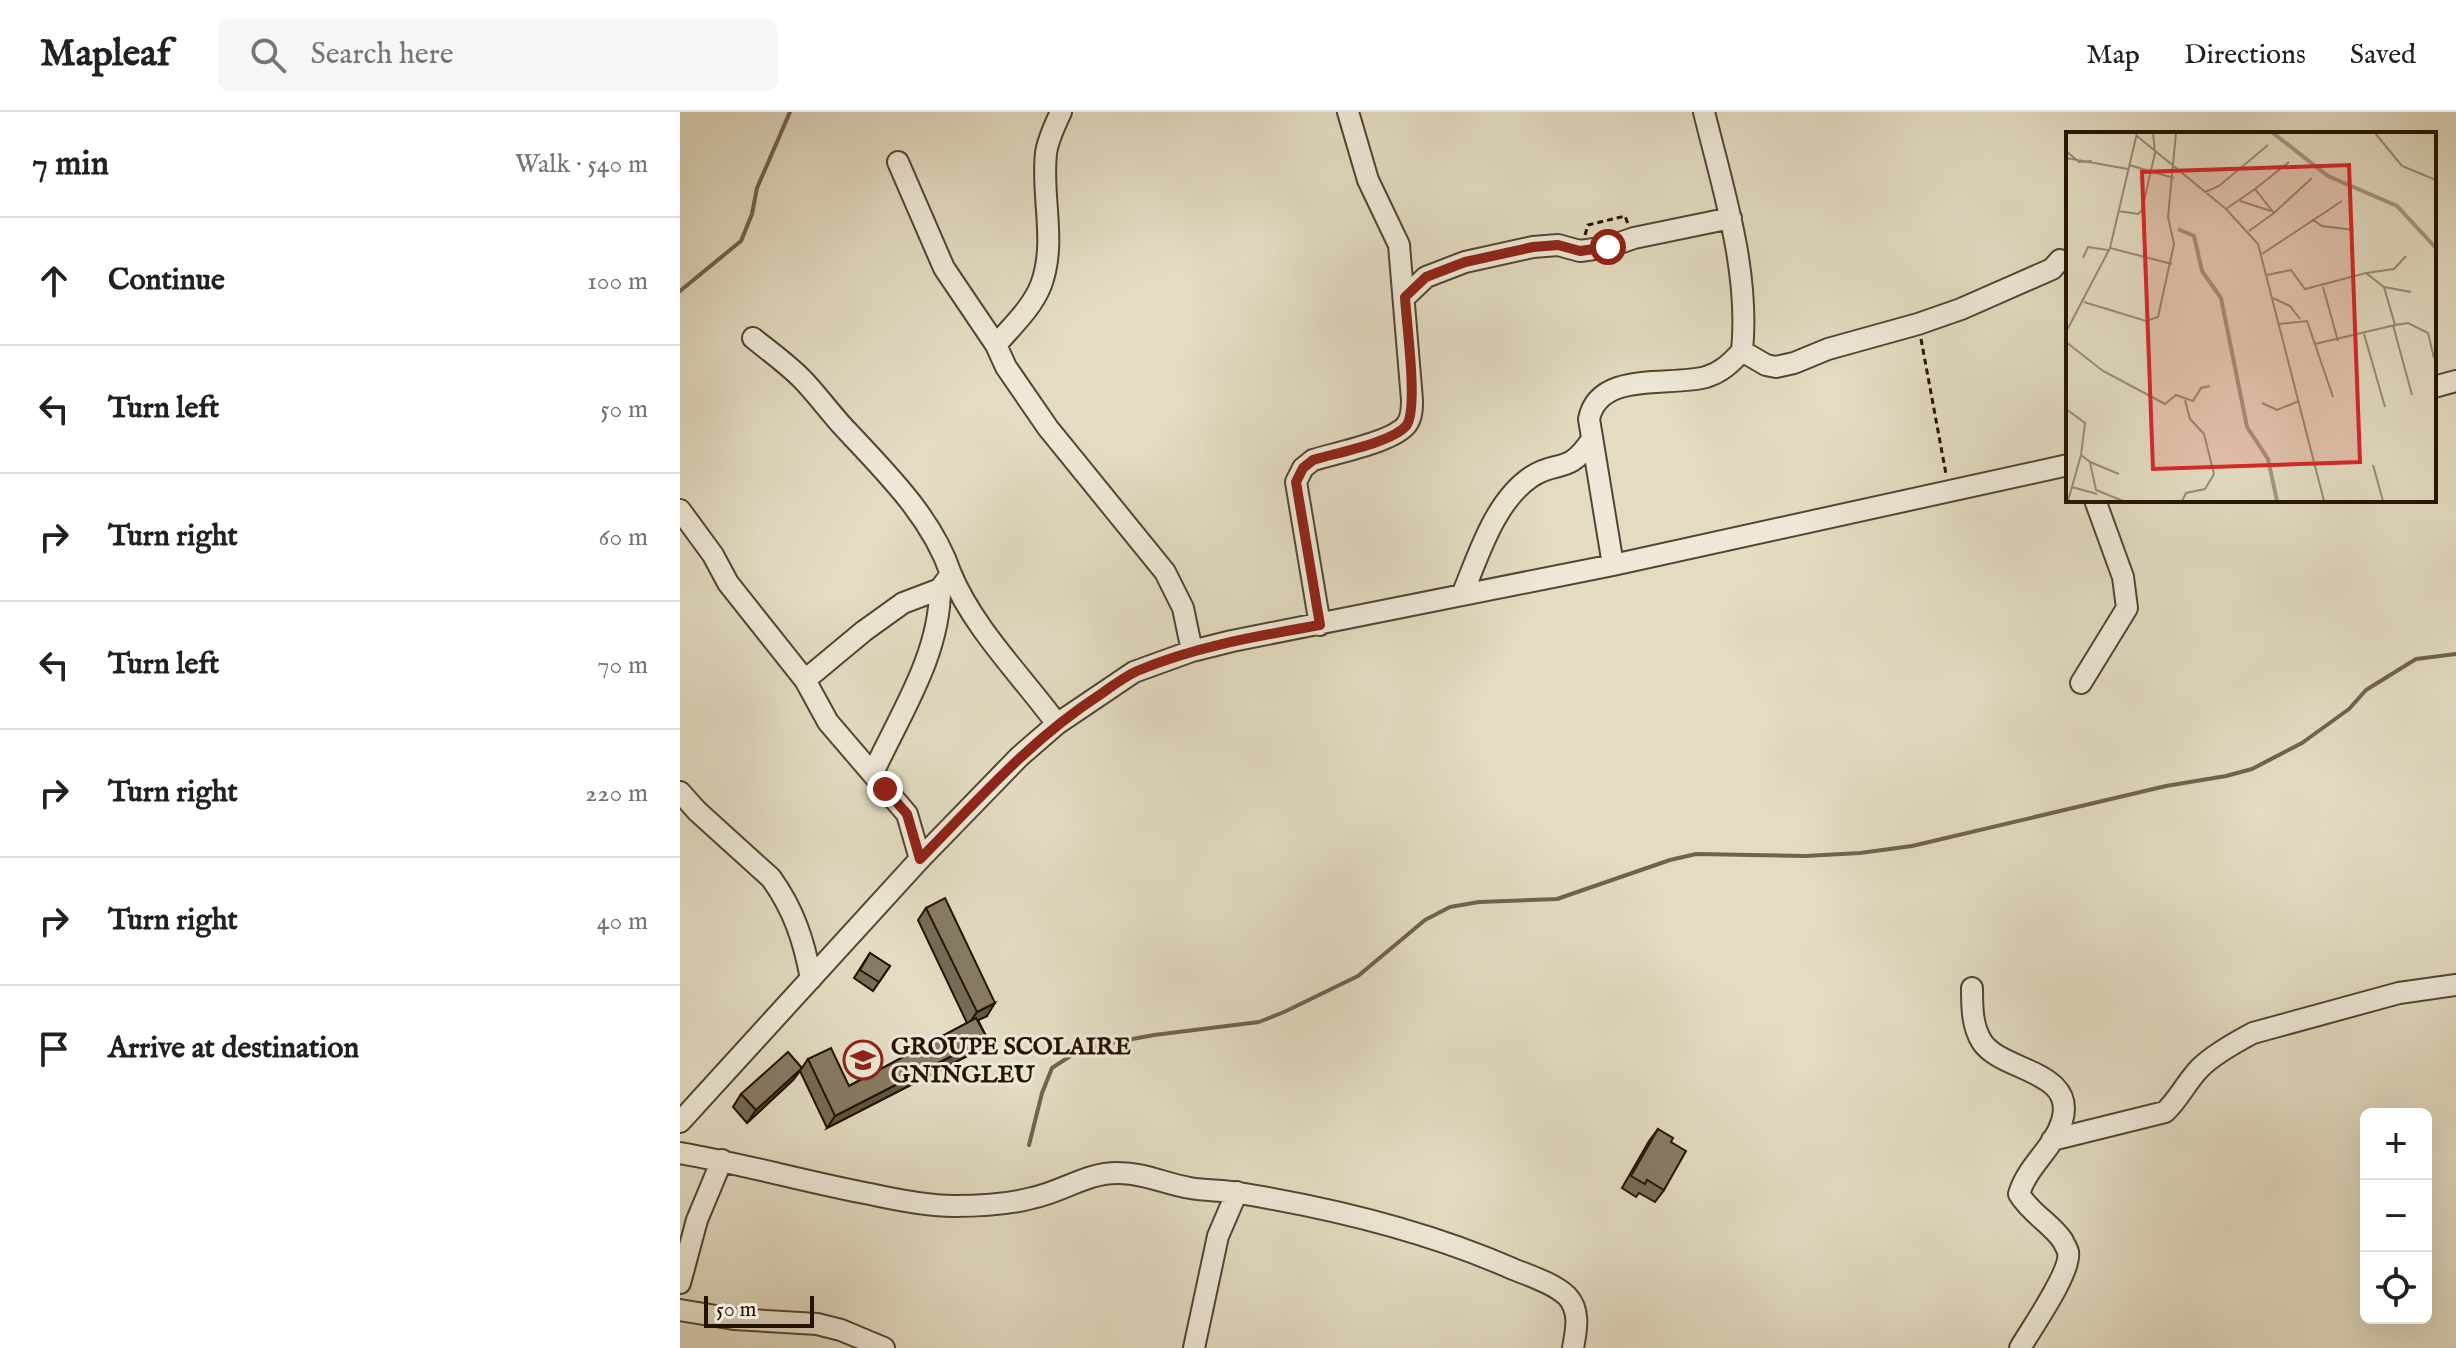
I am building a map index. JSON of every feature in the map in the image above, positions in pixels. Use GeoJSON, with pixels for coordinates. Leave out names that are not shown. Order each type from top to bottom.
{"type":"FeatureCollection","features":[{"type":"Feature","properties":{"kind":"street"},"geometry":{"type":"LineString","coordinates":[[996,345],[1030,304],[1041,285],[1048,238],[1046,150],[1061,112]]}},
{"type":"Feature","properties":{"kind":"street"},"geometry":{"type":"LineString","coordinates":[[1320,625],[1296,482],[1303,468],[1313,460],[1388,437],[1405,428],[1411,417],[1412,400],[1399,245],[1368,180],[1348,112]]}},
{"type":"Feature","properties":{"kind":"street"},"geometry":{"type":"LineString","coordinates":[[1613,565],[1589,419],[1591,408],[1602,396],[1616,388],[1642,383],[1678,383],[1707,377],[1723,370],[1742,351],[1744,326],[1731,218],[1704,112]]}},
{"type":"Feature","properties":{"kind":"street"},"geometry":{"type":"LineString","coordinates":[[898,162],[944,268],[996,345],[1006,367],[1048,428],[1165,572],[1183,608],[1192,651]]}},
{"type":"Feature","properties":{"kind":"street"},"geometry":{"type":"LineString","coordinates":[[1405,297],[1426,277],[1465,262],[1533,247],[1558,245],[1580,251],[1608,247],[1634,238],[1731,218]]}},
{"type":"Feature","properties":{"kind":"street"},"geometry":{"type":"LineString","coordinates":[[1742,351],[1766,365],[1776,367],[1794,363],[1853,341],[1961,309],[2052,269],[2060,260]]}},
{"type":"Feature","properties":{"kind":"street"},"geometry":{"type":"LineString","coordinates":[[753,338],[801,378],[890,476],[919,512],[945,556],[946,582],[925,664],[873,773]]}},
{"type":"Feature","properties":{"kind":"street"},"geometry":{"type":"LineString","coordinates":[[2436,386],[2456,381]]}},
{"type":"Feature","properties":{"kind":"street"},"geometry":{"type":"LineString","coordinates":[[1462,595],[1488,535],[1511,498],[1529,478],[1576,460],[1592,439]]}},
{"type":"Feature","properties":{"kind":"street"},"geometry":{"type":"LineString","coordinates":[[680,1122],[920,859],[1019,757],[1057,724],[1134,672],[1192,651],[1232,641],[1613,565],[2066,465]]}},
{"type":"Feature","properties":{"kind":"street"},"geometry":{"type":"LineString","coordinates":[[2081,683],[2127,608],[2123,577],[2096,502]]}},
{"type":"Feature","properties":{"kind":"street"},"geometry":{"type":"LineString","coordinates":[[680,510],[713,555],[728,583],[805,680],[828,722],[907,814],[920,859]]}},
{"type":"Feature","properties":{"kind":"street"},"geometry":{"type":"LineString","coordinates":[[805,680],[903,603],[946,582]]}},
{"type":"Feature","properties":{"kind":"street"},"geometry":{"type":"LineString","coordinates":[[946,582],[1057,724]]}},
{"type":"Feature","properties":{"kind":"street"},"geometry":{"type":"LineString","coordinates":[[680,792],[771,878],[795,917],[805,945],[811,979]]}},
{"type":"Feature","properties":{"kind":"street"},"geometry":{"type":"LineString","coordinates":[[2052,1140],[2165,1112],[2199,1069],[2253,1033],[2399,993],[2456,985]]}},
{"type":"Feature","properties":{"kind":"street"},"geometry":{"type":"LineString","coordinates":[[1972,988],[1973,1015],[1983,1044],[1995,1055],[2044,1077],[2060,1091],[2064,1106],[2062,1121],[2024,1178],[2019,1194],[2029,1210],[2061,1238],[2068,1251],[2068,1263],[2055,1292],[2020,1348]]}},
{"type":"Feature","properties":{"kind":"street"},"geometry":{"type":"LineString","coordinates":[[680,1153],[843,1189],[953,1206],[1033,1198],[1085,1178],[1118,1173],[1189,1188],[1237,1192],[1390,1226],[1474,1252],[1549,1285],[1567,1297],[1576,1313],[1573,1348]]}},
{"type":"Feature","properties":{"kind":"street"},"geometry":{"type":"LineString","coordinates":[[680,1283],[697,1220],[722,1160]]}},
{"type":"Feature","properties":{"kind":"street"},"geometry":{"type":"LineString","coordinates":[[1194,1348],[1218,1236],[1237,1192]]}},
{"type":"Feature","properties":{"kind":"street"},"geometry":{"type":"LineString","coordinates":[[680,1310],[734,1319],[817,1324],[841,1330],[884,1348]]}},
{"type":"Feature","properties":{"kind":"path"},"geometry":{"type":"LineString","coordinates":[[1580,251],[1588,225],[1625,216],[1634,238]]}},
{"type":"Feature","properties":{"kind":"path"},"geometry":{"type":"LineString","coordinates":[[1918,324],[1950,492]]}},
{"type":"Feature","properties":{"kind":"building"},"geometry":{"type":"Polygon","coordinates":[[[945,898],[995,1003],[977,1012],[926,908],[945,898]]]}},
{"type":"Feature","properties":{"kind":"building"},"geometry":{"type":"Polygon","coordinates":[[[870,953],[890,966],[879,982],[860,970],[870,953]]]}},
{"type":"Feature","properties":{"kind":"building"},"geometry":{"type":"Polygon","coordinates":[[[976,1018],[987,1038],[835,1116],[808,1059],[831,1048],[849,1086],[976,1018]]]}},
{"type":"Feature","properties":{"kind":"building"},"geometry":{"type":"Polygon","coordinates":[[[788,1052],[802,1068],[756,1110],[741,1094],[788,1052]]]}},
{"type":"Feature","properties":{"kind":"building"},"geometry":{"type":"Polygon","coordinates":[[[1658,1129],[1686,1151],[1664,1190],[1647,1180],[1645,1184],[1631,1176],[1658,1129]]]}},
{"type":"Feature","properties":{"kind":"waterway"},"geometry":{"type":"LineString","coordinates":[[680,291],[741,241],[752,214],[757,188],[790,112]]}},
{"type":"Feature","properties":{"kind":"waterway"},"geometry":{"type":"LineString","coordinates":[[1029,1145],[1042,1093],[1052,1068],[1075,1053],[1154,1035],[1259,1022],[1358,976],[1425,920],[1450,907],[1479,902],[1557,899],[1696,854],[1805,856],[1912,846],[2166,786],[2226,776],[2252,769],[2302,743],[2349,709],[2366,690],[2416,659],[2456,654]]}},
{"type":"Feature","properties":{"kind":"place","name":"GROUPE SCOLAIRE GNINGLEU"},"geometry":{"type":"Point","coordinates":[863,1060]}},
{"type":"Feature","properties":{"kind":"route"},"geometry":{"type":"LineString","coordinates":[[885,789],[907,814],[920,859],[1019,757],[1057,724],[1134,672],[1192,651],[1320,625],[1296,482],[1303,468],[1313,460],[1388,437],[1405,428],[1411,417],[1412,400],[1405,297],[1426,277],[1465,262],[1533,247],[1558,245],[1580,251],[1608,247]]}}]}
